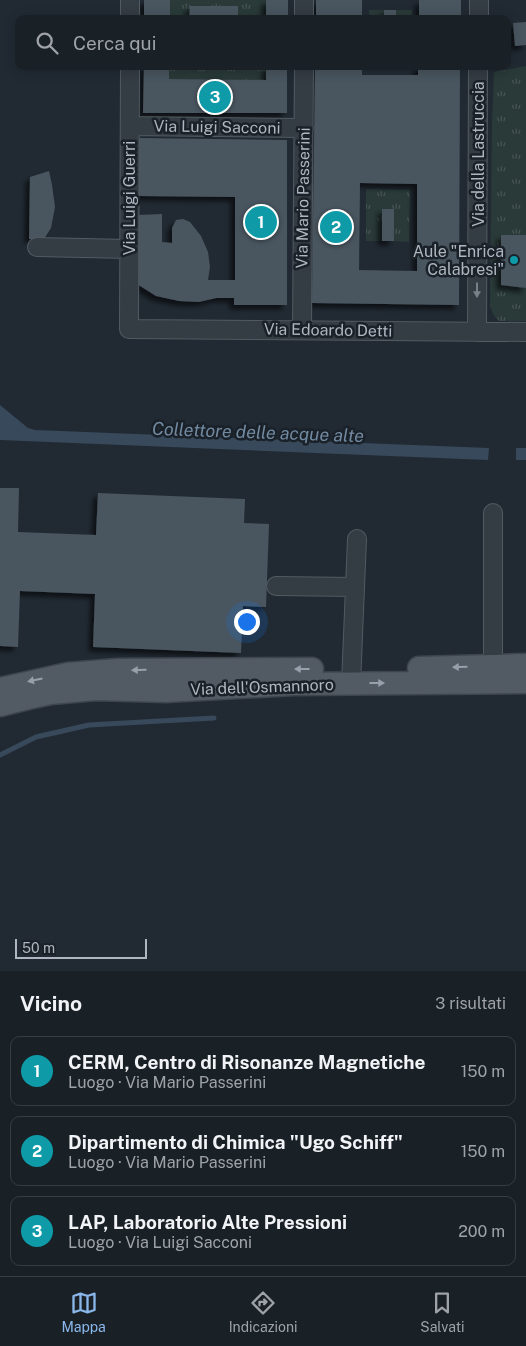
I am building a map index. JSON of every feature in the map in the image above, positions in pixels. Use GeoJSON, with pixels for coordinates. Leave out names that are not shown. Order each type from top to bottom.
{"type":"FeatureCollection","features":[{"type":"Feature","properties":{"kind":"main road","name":"Via dell'Osmannoro"},"geometry":{"type":"LineString","coordinates":[[0,692],[28,698],[96,689],[166,691],[293,684],[352,676],[493,666],[526,666]]}},
{"type":"Feature","properties":{"kind":"main road","name":"Via dell'Osmannoro"},"geometry":{"type":"LineString","coordinates":[[0,692],[68,674],[118,670],[526,682]]}},
{"type":"Feature","properties":{"kind":"main road"},"geometry":{"type":"LineString","coordinates":[[0,723],[36,708],[65,701],[166,691]]}},
{"type":"Feature","properties":{"kind":"street"},"geometry":{"type":"LineString","coordinates":[[130,0],[130,15]]}},
{"type":"Feature","properties":{"kind":"street"},"geometry":{"type":"LineString","coordinates":[[304,0],[304,15]]}},
{"type":"Feature","properties":{"kind":"street"},"geometry":{"type":"LineString","coordinates":[[479,0],[479,15]]}},
{"type":"Feature","properties":{"kind":"street","name":"Via Luigi Guerri"},"geometry":{"type":"LineString","coordinates":[[129,329],[130,70]]}},
{"type":"Feature","properties":{"kind":"street","name":"Via Mario Passerini"},"geometry":{"type":"LineString","coordinates":[[302,330],[304,70]]}},
{"type":"Feature","properties":{"kind":"street","name":"Via della Lastruccia"},"geometry":{"type":"LineString","coordinates":[[477,332],[478,70]]}},
{"type":"Feature","properties":{"kind":"street","name":"Via Luigi Sacconi"},"geometry":{"type":"LineString","coordinates":[[130,126],[304,128]]}},
{"type":"Feature","properties":{"kind":"street"},"geometry":{"type":"LineString","coordinates":[[37,247],[129,249]]}},
{"type":"Feature","properties":{"kind":"street","name":"Via Edoardo Detti"},"geometry":{"type":"LineString","coordinates":[[129,329],[526,332]]}},
{"type":"Feature","properties":{"kind":"street"},"geometry":{"type":"LineString","coordinates":[[493,513],[493,666]]}},
{"type":"Feature","properties":{"kind":"street"},"geometry":{"type":"LineString","coordinates":[[352,676],[357,539]]}},
{"type":"Feature","properties":{"kind":"street"},"geometry":{"type":"LineString","coordinates":[[276,586],[356,587]]}},
{"type":"Feature","properties":{"kind":"green space"},"geometry":{"type":"Polygon","coordinates":[[[170,0],[266,0],[266,15],[238,15],[237,6],[190,6],[189,15],[170,15],[170,0]]]}},
{"type":"Feature","properties":{"kind":"green space"},"geometry":{"type":"Polygon","coordinates":[[[369,10],[384,10],[384,15],[369,15],[369,10]]]}},
{"type":"Feature","properties":{"kind":"green space"},"geometry":{"type":"Polygon","coordinates":[[[396,10],[412,10],[412,15],[396,15],[396,10]]]}},
{"type":"Feature","properties":{"kind":"green space"},"geometry":{"type":"Polygon","coordinates":[[[526,66],[526,235],[501,235],[501,285],[526,288],[526,321],[499,321],[493,314],[490,306],[494,72],[526,66]]]}},
{"type":"Feature","properties":{"kind":"green space"},"geometry":{"type":"Polygon","coordinates":[[[169,70],[266,70],[266,80],[169,79],[169,70]]]}},
{"type":"Feature","properties":{"kind":"green space"},"geometry":{"type":"Polygon","coordinates":[[[366,189],[410,190],[409,242],[394,241],[394,209],[382,209],[382,241],[366,241],[366,189]]]}},
{"type":"Feature","properties":{"kind":"water"},"geometry":{"type":"Polygon","coordinates":[[[0,405],[28,428],[35,430],[489,448],[488,460],[0,440],[0,405]]]}},
{"type":"Feature","properties":{"kind":"water"},"geometry":{"type":"Polygon","coordinates":[[[516,448],[526,448],[526,460],[516,460],[516,448]]]}},
{"type":"Feature","properties":{"kind":"building"},"geometry":{"type":"Polygon","coordinates":[[[144,0],[170,0],[170,15],[144,15],[144,0]]]}},
{"type":"Feature","properties":{"kind":"building"},"geometry":{"type":"Polygon","coordinates":[[[266,0],[288,0],[288,15],[266,15],[266,0]]]}},
{"type":"Feature","properties":{"kind":"building"},"geometry":{"type":"Polygon","coordinates":[[[316,0],[362,0],[362,15],[316,15],[316,0]]]}},
{"type":"Feature","properties":{"kind":"building"},"geometry":{"type":"Polygon","coordinates":[[[419,0],[461,0],[461,15],[419,15],[419,0]]]}},
{"type":"Feature","properties":{"kind":"building"},"geometry":{"type":"Polygon","coordinates":[[[190,6],[238,6],[238,15],[189,15],[190,6]]]}},
{"type":"Feature","properties":{"kind":"building"},"geometry":{"type":"Polygon","coordinates":[[[384,10],[396,10],[396,15],[384,15],[384,10]]]}},
{"type":"Feature","properties":{"kind":"building"},"geometry":{"type":"Polygon","coordinates":[[[526,22],[526,45],[515,46],[513,23],[526,22]]]}},
{"type":"Feature","properties":{"kind":"building"},"geometry":{"type":"Polygon","coordinates":[[[144,70],[169,70],[169,79],[266,80],[266,70],[287,70],[287,113],[143,113],[144,70]]]}},
{"type":"Feature","properties":{"kind":"building"},"geometry":{"type":"Polygon","coordinates":[[[315,70],[362,70],[362,75],[418,75],[418,70],[460,70],[459,305],[312,303],[315,70]],[[360,183],[359,270],[417,271],[417,184],[360,183]]]}},
{"type":"Feature","properties":{"kind":"building"},"geometry":{"type":"Polygon","coordinates":[[[139,138],[287,140],[287,305],[234,305],[234,298],[216,298],[199,302],[179,301],[156,296],[137,284],[137,215],[162,214],[162,242],[172,243],[172,228],[176,220],[183,219],[190,222],[201,236],[208,252],[210,267],[208,280],[235,280],[235,197],[139,196],[139,138]]]}},
{"type":"Feature","properties":{"kind":"building"},"geometry":{"type":"Polygon","coordinates":[[[49,171],[55,207],[51,228],[44,239],[29,239],[30,177],[49,171]]]}},
{"type":"Feature","properties":{"kind":"building"},"geometry":{"type":"Polygon","coordinates":[[[382,209],[394,209],[394,241],[382,241],[382,209]]]}},
{"type":"Feature","properties":{"kind":"building","name":"Aule \"Enrica Calabresi\""},"geometry":{"type":"Polygon","coordinates":[[[501,235],[526,235],[526,288],[501,285],[501,235]]]}},
{"type":"Feature","properties":{"kind":"building"},"geometry":{"type":"Polygon","coordinates":[[[0,488],[19,488],[18,532],[96,535],[98,493],[245,499],[244,523],[269,524],[266,607],[243,606],[241,653],[93,647],[95,594],[20,591],[18,647],[0,646],[0,488]]]}},
{"type":"Feature","properties":{"kind":"waterway"},"geometry":{"type":"LineString","coordinates":[[0,755],[36,737],[89,725],[214,718]]}},
{"type":"Feature","properties":{"kind":"place","name":"LAP, Laboratorio Alte Pressioni"},"geometry":{"type":"Point","coordinates":[215,97]}},
{"type":"Feature","properties":{"kind":"place","name":"CERM, Centro di Risonanze Magnetiche"},"geometry":{"type":"Point","coordinates":[261,222]}},
{"type":"Feature","properties":{"kind":"place","name":"Dipartimento di Chimica \"Ugo Schiff\""},"geometry":{"type":"Point","coordinates":[336,227]}},
{"type":"Feature","properties":{"kind":"place","name":"Aule \"Enrica Calabresi\""},"geometry":{"type":"Point","coordinates":[514,260]}},
{"type":"Feature","properties":{"kind":"water label","name":"Collettore delle acque alte"},"geometry":{"type":"Point","coordinates":[258,432]}}]}
